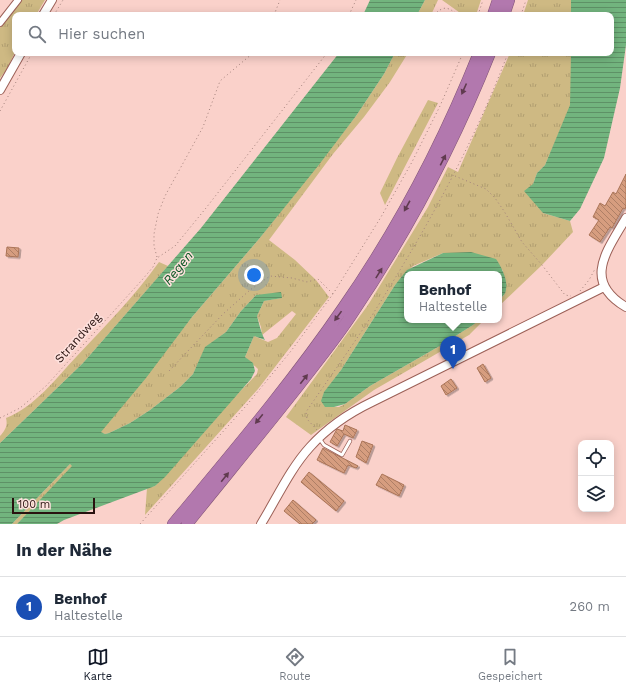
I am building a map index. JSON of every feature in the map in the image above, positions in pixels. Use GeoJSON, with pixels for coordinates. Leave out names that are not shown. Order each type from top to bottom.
{"type":"FeatureCollection","features":[{"type":"Feature","properties":{"kind":"highway"},"geometry":{"type":"LineString","coordinates":[[494,12],[498,0]]}},
{"type":"Feature","properties":{"kind":"highway"},"geometry":{"type":"LineString","coordinates":[[505,12],[509,0]]}},
{"type":"Feature","properties":{"kind":"highway"},"geometry":{"type":"LineString","coordinates":[[173,524],[284,388],[316,346],[366,274],[419,184],[446,130],[478,56]]}},
{"type":"Feature","properties":{"kind":"highway"},"geometry":{"type":"LineString","coordinates":[[186,524],[280,410],[322,356],[372,284],[407,228],[452,141],[489,56]]}},
{"type":"Feature","properties":{"kind":"street"},"geometry":{"type":"LineString","coordinates":[[0,23],[18,0]]}},
{"type":"Feature","properties":{"kind":"street"},"geometry":{"type":"LineString","coordinates":[[45,12],[52,0]]}},
{"type":"Feature","properties":{"kind":"street"},"geometry":{"type":"LineString","coordinates":[[0,90],[19,56]]}},
{"type":"Feature","properties":{"kind":"street"},"geometry":{"type":"LineString","coordinates":[[626,218],[610,245],[601,272],[601,280],[611,297],[626,307]]}},
{"type":"Feature","properties":{"kind":"street"},"geometry":{"type":"LineString","coordinates":[[260,524],[302,457],[320,437],[339,421],[354,411],[604,287]]}},
{"type":"Feature","properties":{"kind":"lane"},"geometry":{"type":"LineString","coordinates":[[320,437],[324,445],[342,454],[350,441]]}},
{"type":"Feature","properties":{"kind":"path"},"geometry":{"type":"LineString","coordinates":[[56,12],[63,0]]}},
{"type":"Feature","properties":{"kind":"path"},"geometry":{"type":"LineString","coordinates":[[275,12],[280,0]]}},
{"type":"Feature","properties":{"kind":"path"},"geometry":{"type":"LineString","coordinates":[[350,12],[356,0]]}},
{"type":"Feature","properties":{"kind":"path"},"geometry":{"type":"LineString","coordinates":[[479,12],[483,0]]}},
{"type":"Feature","properties":{"kind":"path"},"geometry":{"type":"LineString","coordinates":[[522,12],[526,0]]}},
{"type":"Feature","properties":{"kind":"path"},"geometry":{"type":"LineString","coordinates":[[438,12],[445,8],[451,9],[454,12]]}},
{"type":"Feature","properties":{"kind":"path"},"geometry":{"type":"LineString","coordinates":[[0,112],[30,56]]}},
{"type":"Feature","properties":{"kind":"path"},"geometry":{"type":"LineString","coordinates":[[249,56],[220,81],[203,127],[165,196],[158,214],[154,234],[154,246],[157,258],[175,246],[325,56]]}},
{"type":"Feature","properties":{"kind":"path"},"geometry":{"type":"LineString","coordinates":[[140,524],[246,406],[291,351],[333,294],[381,217],[412,162],[440,106],[461,56]]}},
{"type":"Feature","properties":{"kind":"path"},"geometry":{"type":"LineString","coordinates":[[320,437],[307,419],[306,412],[376,310],[454,176],[507,56]]}},
{"type":"Feature","properties":{"kind":"path"},"geometry":{"type":"LineString","coordinates":[[454,176],[486,189],[504,211],[522,242],[565,295],[576,296]]}},
{"type":"Feature","properties":{"kind":"path","name":"Strandweg"},"geometry":{"type":"LineString","coordinates":[[0,418],[20,408],[46,386],[142,280],[153,267],[157,258]]}},
{"type":"Feature","properties":{"kind":"path"},"geometry":{"type":"LineString","coordinates":[[169,371],[223,314],[250,290],[270,276],[292,278],[307,282],[318,279],[333,294]]}},
{"type":"Feature","properties":{"kind":"green space"},"geometry":{"type":"Polygon","coordinates":[[[22,0],[45,0],[38,12],[13,12],[22,0]]]}},
{"type":"Feature","properties":{"kind":"green space"},"geometry":{"type":"Polygon","coordinates":[[[425,0],[438,0],[432,12],[419,12],[425,0]]]}},
{"type":"Feature","properties":{"kind":"green space"},"geometry":{"type":"Polygon","coordinates":[[[442,0],[481,0],[477,12],[459,12],[442,0]]]}},
{"type":"Feature","properties":{"kind":"green space"},"geometry":{"type":"Polygon","coordinates":[[[528,0],[571,0],[571,12],[524,12],[528,0]]]}},
{"type":"Feature","properties":{"kind":"green space"},"geometry":{"type":"Polygon","coordinates":[[[12,13],[13,56],[7,69],[0,78],[0,28],[12,13]]]}},
{"type":"Feature","properties":{"kind":"green space"},"geometry":{"type":"Polygon","coordinates":[[[393,56],[406,56],[390,82],[364,117],[333,154],[269,240],[295,260],[316,280],[329,297],[258,389],[145,515],[147,488],[155,486],[224,408],[257,374],[258,369],[245,357],[254,336],[268,342],[277,338],[296,314],[292,311],[262,335],[257,316],[264,301],[281,298],[256,295],[241,311],[226,332],[206,347],[193,374],[180,387],[130,423],[109,433],[105,434],[100,432],[192,317],[259,239],[356,116],[384,74],[393,56]]]}},
{"type":"Feature","properties":{"kind":"green space"},"geometry":{"type":"Polygon","coordinates":[[[509,56],[571,56],[571,105],[545,165],[537,173],[533,184],[543,213],[570,221],[573,232],[542,265],[502,303],[502,297],[504,295],[503,270],[443,253],[413,266],[408,271],[404,271],[404,276],[395,285],[341,370],[324,393],[322,399],[328,407],[339,407],[345,404],[370,386],[438,347],[475,323],[481,323],[469,335],[374,390],[311,435],[286,417],[368,305],[428,207],[448,167],[458,172],[509,56]]]}},
{"type":"Feature","properties":{"kind":"green space"},"geometry":{"type":"Polygon","coordinates":[[[428,100],[438,103],[385,205],[380,193],[428,100]]]}},
{"type":"Feature","properties":{"kind":"green space"},"geometry":{"type":"Polygon","coordinates":[[[159,262],[168,266],[83,363],[0,443],[0,436],[5,430],[6,426],[6,418],[26,407],[44,391],[120,310],[159,262]]]}},
{"type":"Feature","properties":{"kind":"green space"},"geometry":{"type":"Polygon","coordinates":[[[70,464],[73,466],[17,524],[12,524],[70,464]]]}},
{"type":"Feature","properties":{"kind":"water"},"geometry":{"type":"Polygon","coordinates":[[[370,0],[425,0],[419,12],[364,12],[370,0]]]}},
{"type":"Feature","properties":{"kind":"water"},"geometry":{"type":"Polygon","coordinates":[[[571,0],[626,0],[626,45],[620,88],[604,158],[580,209],[570,221],[543,213],[524,191],[533,184],[537,173],[545,165],[570,105],[571,56],[614,56],[614,12],[571,12],[571,0]]]}},
{"type":"Feature","properties":{"kind":"water","name":"Regen"},"geometry":{"type":"Polygon","coordinates":[[[337,56],[393,56],[384,74],[356,116],[318,166],[259,239],[192,317],[146,378],[101,432],[105,434],[109,433],[130,423],[180,387],[193,374],[205,347],[226,332],[241,311],[256,295],[281,292],[282,298],[264,301],[257,316],[265,340],[254,336],[245,357],[253,363],[255,371],[251,379],[165,477],[155,486],[57,524],[17,524],[72,466],[70,464],[12,524],[0,524],[0,443],[83,363],[201,228],[337,56]]]}},
{"type":"Feature","properties":{"kind":"water"},"geometry":{"type":"Polygon","coordinates":[[[471,252],[496,259],[502,269],[506,282],[506,291],[503,297],[502,298],[502,271],[406,271],[443,253],[471,252]]]}},
{"type":"Feature","properties":{"kind":"water"},"geometry":{"type":"Polygon","coordinates":[[[404,274],[404,323],[475,323],[438,347],[370,386],[345,404],[334,407],[325,407],[321,401],[324,392],[341,370],[395,285],[404,274]]]}},
{"type":"Feature","properties":{"kind":"building"},"geometry":{"type":"Polygon","coordinates":[[[626,174],[625,209],[623,208],[612,228],[610,227],[600,242],[589,235],[599,220],[593,217],[600,203],[605,206],[613,192],[616,194],[626,174]]]}},
{"type":"Feature","properties":{"kind":"building"},"geometry":{"type":"Polygon","coordinates":[[[7,247],[19,248],[18,257],[6,256],[7,247]]]}},
{"type":"Feature","properties":{"kind":"building"},"geometry":{"type":"Polygon","coordinates":[[[483,364],[491,378],[485,382],[477,368],[483,364]]]}},
{"type":"Feature","properties":{"kind":"building"},"geometry":{"type":"Polygon","coordinates":[[[451,379],[457,388],[446,395],[441,386],[451,379]]]}},
{"type":"Feature","properties":{"kind":"building"},"geometry":{"type":"Polygon","coordinates":[[[345,425],[357,430],[353,438],[344,434],[337,446],[330,442],[337,429],[343,431],[345,425]]]}},
{"type":"Feature","properties":{"kind":"building"},"geometry":{"type":"Polygon","coordinates":[[[362,441],[373,445],[366,463],[356,457],[362,441]]]}},
{"type":"Feature","properties":{"kind":"building"},"geometry":{"type":"Polygon","coordinates":[[[323,448],[358,466],[356,468],[348,465],[344,473],[317,460],[323,448]]]}},
{"type":"Feature","properties":{"kind":"building"},"geometry":{"type":"Polygon","coordinates":[[[309,472],[344,501],[336,511],[301,482],[309,472]]]}},
{"type":"Feature","properties":{"kind":"building"},"geometry":{"type":"Polygon","coordinates":[[[382,474],[404,485],[399,496],[376,485],[382,474]]]}},
{"type":"Feature","properties":{"kind":"building"},"geometry":{"type":"Polygon","coordinates":[[[293,500],[316,520],[312,524],[300,524],[284,511],[293,500]]]}},
{"type":"Feature","properties":{"kind":"place","name":"Benhof"},"geometry":{"type":"Point","coordinates":[453,369]}}]}
